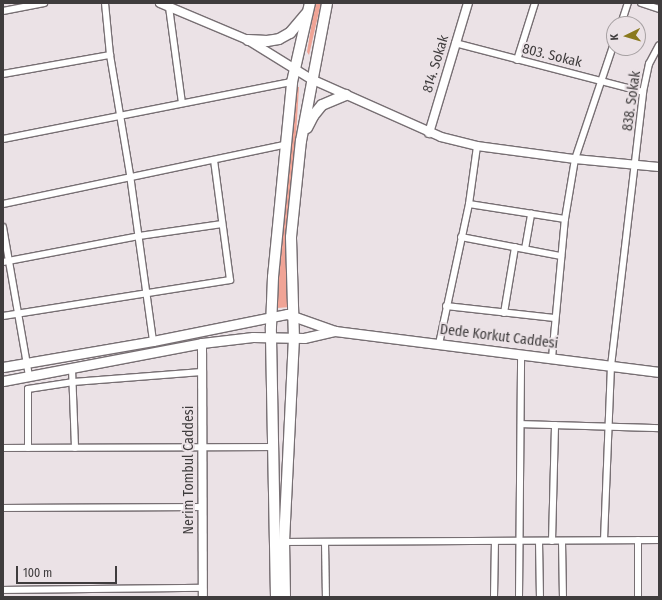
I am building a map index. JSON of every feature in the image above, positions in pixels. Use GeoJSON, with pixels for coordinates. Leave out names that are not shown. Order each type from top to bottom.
{"type":"FeatureCollection","features":[{"type":"Feature","properties":{"kind":"main road"},"geometry":{"type":"LineString","coordinates":[[285,597],[284,542],[294,339],[290,244],[301,141],[311,79],[327,3]]}},
{"type":"Feature","properties":{"kind":"main road"},"geometry":{"type":"LineString","coordinates":[[248,40],[268,41],[279,39],[290,33],[309,7]]}},
{"type":"Feature","properties":{"kind":"main road"},"geometry":{"type":"LineString","coordinates":[[276,597],[275,447],[271,316],[284,145],[294,70],[309,7]]}},
{"type":"Feature","properties":{"kind":"main road"},"geometry":{"type":"LineString","coordinates":[[301,141],[318,110],[331,100],[346,95]]}},
{"type":"Feature","properties":{"kind":"main road"},"geometry":{"type":"LineString","coordinates":[[3,367],[153,341],[271,316],[294,314]]}},
{"type":"Feature","properties":{"kind":"main road","name":"Dede Korkut Caddesi"},"geometry":{"type":"LineString","coordinates":[[294,314],[335,331],[659,372]]}},
{"type":"Feature","properties":{"kind":"main road","name":"Dede Korkut Caddesi"},"geometry":{"type":"LineString","coordinates":[[3,381],[202,343],[252,337],[294,339],[335,331]]}},
{"type":"Feature","properties":{"kind":"street"},"geometry":{"type":"LineString","coordinates":[[3,11],[44,3]]}},
{"type":"Feature","properties":{"kind":"street"},"geometry":{"type":"LineString","coordinates":[[105,3],[110,55],[130,175],[153,341]]}},
{"type":"Feature","properties":{"kind":"street"},"geometry":{"type":"LineString","coordinates":[[160,3],[248,40],[294,70],[311,79],[428,133],[477,146],[575,160],[659,167]]}},
{"type":"Feature","properties":{"kind":"street","name":"814. Sokak"},"geometry":{"type":"LineString","coordinates":[[428,133],[468,3]]}},
{"type":"Feature","properties":{"kind":"street"},"geometry":{"type":"LineString","coordinates":[[517,60],[535,3]]}},
{"type":"Feature","properties":{"kind":"street"},"geometry":{"type":"LineString","coordinates":[[624,16],[628,3]]}},
{"type":"Feature","properties":{"kind":"street"},"geometry":{"type":"LineString","coordinates":[[641,3],[659,8]]}},
{"type":"Feature","properties":{"kind":"street"},"geometry":{"type":"LineString","coordinates":[[169,7],[182,103]]}},
{"type":"Feature","properties":{"kind":"street","name":"803. Sokak"},"geometry":{"type":"LineString","coordinates":[[455,43],[644,92]]}},
{"type":"Feature","properties":{"kind":"street","name":"838. Sokak"},"geometry":{"type":"LineString","coordinates":[[604,540],[611,366],[644,92],[649,64],[658,47]]}},
{"type":"Feature","properties":{"kind":"street"},"geometry":{"type":"LineString","coordinates":[[3,74],[110,55]]}},
{"type":"Feature","properties":{"kind":"street"},"geometry":{"type":"LineString","coordinates":[[552,358],[554,318],[565,219],[575,160],[609,56]]}},
{"type":"Feature","properties":{"kind":"street"},"geometry":{"type":"LineString","coordinates":[[3,139],[120,114],[292,82]]}},
{"type":"Feature","properties":{"kind":"street"},"geometry":{"type":"LineString","coordinates":[[3,204],[130,175],[214,160],[284,145]]}},
{"type":"Feature","properties":{"kind":"street"},"geometry":{"type":"LineString","coordinates":[[439,344],[469,204],[477,146]]}},
{"type":"Feature","properties":{"kind":"street"},"geometry":{"type":"LineString","coordinates":[[3,316],[230,280],[214,160]]}},
{"type":"Feature","properties":{"kind":"street"},"geometry":{"type":"LineString","coordinates":[[469,204],[565,219]]}},
{"type":"Feature","properties":{"kind":"street"},"geometry":{"type":"LineString","coordinates":[[525,249],[532,214]]}},
{"type":"Feature","properties":{"kind":"street"},"geometry":{"type":"LineString","coordinates":[[6,261],[139,236],[222,224]]}},
{"type":"Feature","properties":{"kind":"street"},"geometry":{"type":"LineString","coordinates":[[3,227],[6,261],[30,376]]}},
{"type":"Feature","properties":{"kind":"street"},"geometry":{"type":"LineString","coordinates":[[461,237],[561,256]]}},
{"type":"Feature","properties":{"kind":"street"},"geometry":{"type":"LineString","coordinates":[[504,313],[515,247]]}},
{"type":"Feature","properties":{"kind":"street"},"geometry":{"type":"LineString","coordinates":[[446,306],[554,318]]}},
{"type":"Feature","properties":{"kind":"street","name":"Nerim Tombul Caddesi"},"geometry":{"type":"LineString","coordinates":[[202,343],[203,597]]}},
{"type":"Feature","properties":{"kind":"street"},"geometry":{"type":"LineString","coordinates":[[519,597],[521,354]]}},
{"type":"Feature","properties":{"kind":"street"},"geometry":{"type":"LineString","coordinates":[[72,369],[75,448]]}},
{"type":"Feature","properties":{"kind":"street"},"geometry":{"type":"LineString","coordinates":[[28,448],[28,389],[73,382],[202,372]]}},
{"type":"Feature","properties":{"kind":"street"},"geometry":{"type":"LineString","coordinates":[[521,424],[659,428]]}},
{"type":"Feature","properties":{"kind":"street"},"geometry":{"type":"LineString","coordinates":[[552,541],[555,425]]}},
{"type":"Feature","properties":{"kind":"street"},"geometry":{"type":"LineString","coordinates":[[3,448],[275,447]]}},
{"type":"Feature","properties":{"kind":"street"},"geometry":{"type":"LineString","coordinates":[[3,508],[202,507]]}},
{"type":"Feature","properties":{"kind":"street"},"geometry":{"type":"LineString","coordinates":[[638,540],[638,597]]}},
{"type":"Feature","properties":{"kind":"street"},"geometry":{"type":"LineString","coordinates":[[284,542],[659,540]]}},
{"type":"Feature","properties":{"kind":"street"},"geometry":{"type":"LineString","coordinates":[[494,597],[495,541]]}},
{"type":"Feature","properties":{"kind":"street"},"geometry":{"type":"LineString","coordinates":[[539,541],[540,597]]}},
{"type":"Feature","properties":{"kind":"street"},"geometry":{"type":"LineString","coordinates":[[562,541],[563,597]]}},
{"type":"Feature","properties":{"kind":"street"},"geometry":{"type":"LineString","coordinates":[[325,542],[326,597]]}},
{"type":"Feature","properties":{"kind":"street"},"geometry":{"type":"LineString","coordinates":[[3,590],[203,588]]}},
{"type":"Feature","properties":{"kind":"shaded area"},"geometry":{"type":"Polygon","coordinates":[[[315,3],[321,3],[309,55],[307,52],[315,3]]]}},
{"type":"Feature","properties":{"kind":"shaded area"},"geometry":{"type":"Polygon","coordinates":[[[297,87],[299,87],[296,135],[286,245],[290,307],[277,308],[280,245],[297,87]]]}}]}
